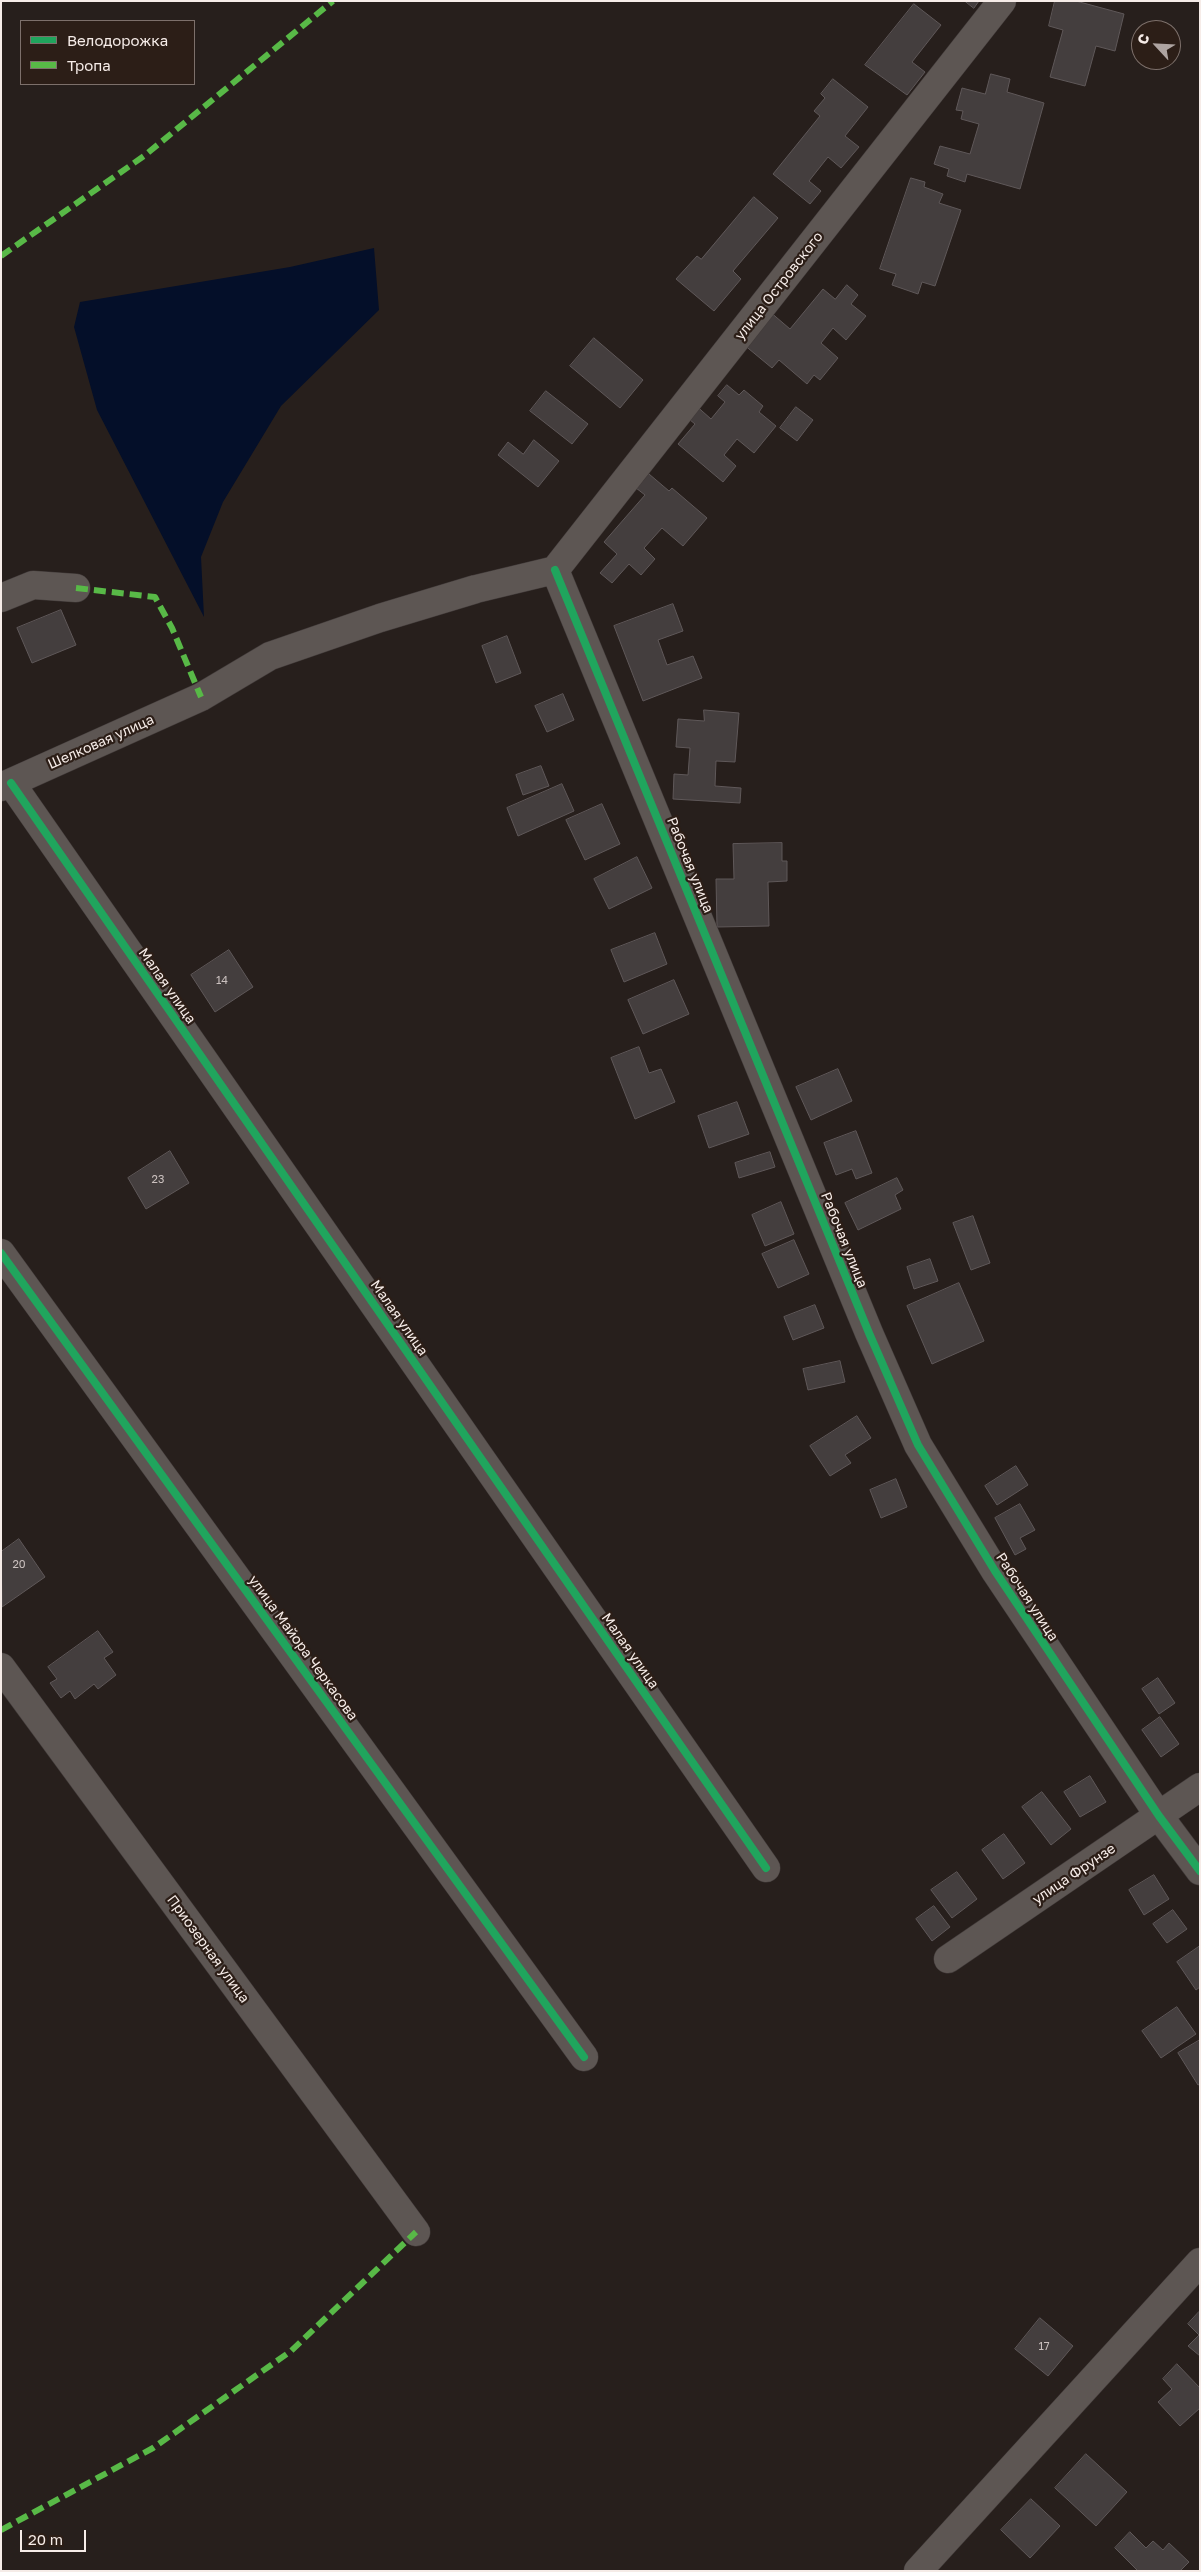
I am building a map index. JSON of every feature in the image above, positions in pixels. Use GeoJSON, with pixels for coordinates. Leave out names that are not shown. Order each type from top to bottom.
{"type":"FeatureCollection","features":[{"type":"Feature","properties":{"kind":"street","name":"улица Островского"},"geometry":{"type":"LineString","coordinates":[[555,570],[1002,1]]}},
{"type":"Feature","properties":{"kind":"street","name":"Шелковая улица"},"geometry":{"type":"LineString","coordinates":[[6,785],[201,697],[270,656],[380,618],[476,589],[555,570]]}},
{"type":"Feature","properties":{"kind":"street","name":"Рабочая улица"},"geometry":{"type":"LineString","coordinates":[[555,570],[865,1324],[918,1444],[995,1571],[1159,1816],[1200,1871]]}},
{"type":"Feature","properties":{"kind":"street"},"geometry":{"type":"LineString","coordinates":[[1,598],[32,586],[76,588]]}},
{"type":"Feature","properties":{"kind":"street","name":"Малая улица"},"geometry":{"type":"LineString","coordinates":[[6,785],[766,1868]]}},
{"type":"Feature","properties":{"kind":"street","name":"улица Майора Черкасова"},"geometry":{"type":"LineString","coordinates":[[1,1253],[584,2057]]}},
{"type":"Feature","properties":{"kind":"street","name":"Приозерная улица"},"geometry":{"type":"LineString","coordinates":[[1,1667],[416,2232]]}},
{"type":"Feature","properties":{"kind":"street","name":"улица Фрунзе"},"geometry":{"type":"LineString","coordinates":[[948,1960],[1200,1787]]}},
{"type":"Feature","properties":{"kind":"street"},"geometry":{"type":"LineString","coordinates":[[918,2571],[1200,2262]]}},
{"type":"Feature","properties":{"kind":"water"},"geometry":{"type":"Polygon","coordinates":[[[374,248],[379,310],[281,406],[223,502],[201,557],[204,617],[97,410],[74,327],[80,302],[290,267],[374,248]]]}},
{"type":"Feature","properties":{"kind":"building"},"geometry":{"type":"Polygon","coordinates":[[[965,1],[979,1],[974,8],[965,1]]]}},
{"type":"Feature","properties":{"kind":"building"},"geometry":{"type":"Polygon","coordinates":[[[1055,1],[1076,1],[1124,14],[1115,51],[1096,46],[1085,86],[1050,77],[1063,30],[1049,26],[1055,1]]]}},
{"type":"Feature","properties":{"kind":"building"},"geometry":{"type":"Polygon","coordinates":[[[914,4],[941,25],[912,62],[925,72],[907,95],[865,65],[914,4]]]}},
{"type":"Feature","properties":{"kind":"building"},"geometry":{"type":"Polygon","coordinates":[[[991,74],[1010,79],[1007,92],[1044,103],[1020,189],[967,174],[965,182],[947,176],[949,169],[934,164],[940,146],[970,154],[979,124],[961,119],[963,111],[956,110],[962,88],[985,94],[991,74]]]}},
{"type":"Feature","properties":{"kind":"building"},"geometry":{"type":"Polygon","coordinates":[[[833,79],[868,107],[845,136],[859,147],[841,168],[828,157],[809,181],[821,191],[810,204],[773,174],[820,116],[814,111],[825,98],[821,94],[833,79]]]}},
{"type":"Feature","properties":{"kind":"building"},"geometry":{"type":"Polygon","coordinates":[[[911,178],[925,182],[924,187],[943,194],[939,203],[961,210],[935,286],[922,282],[918,294],[892,285],[896,274],[880,269],[911,178]]]}},
{"type":"Feature","properties":{"kind":"building"},"geometry":{"type":"Polygon","coordinates":[[[754,197],[778,218],[733,271],[741,279],[714,311],[676,279],[697,256],[701,259],[754,197]]]}},
{"type":"Feature","properties":{"kind":"building"},"geometry":{"type":"Polygon","coordinates":[[[847,285],[858,295],[851,304],[866,316],[846,340],[833,328],[821,343],[838,358],[820,380],[814,375],[807,384],[779,360],[772,368],[743,344],[769,311],[790,329],[823,289],[835,299],[847,285]]]}},
{"type":"Feature","properties":{"kind":"building"},"geometry":{"type":"Polygon","coordinates":[[[594,338],[643,380],[620,408],[570,366],[594,338]]]}},
{"type":"Feature","properties":{"kind":"building"},"geometry":{"type":"Polygon","coordinates":[[[727,385],[739,395],[744,390],[763,406],[759,412],[776,426],[754,453],[737,439],[724,455],[736,466],[723,482],[678,444],[695,424],[684,415],[693,403],[711,419],[725,402],[718,396],[727,385]]]}},
{"type":"Feature","properties":{"kind":"building"},"geometry":{"type":"Polygon","coordinates":[[[546,391],[588,424],[572,444],[530,411],[546,391]]]}},
{"type":"Feature","properties":{"kind":"building"},"geometry":{"type":"Polygon","coordinates":[[[796,407],[813,420],[797,441],[780,428],[796,407]]]}},
{"type":"Feature","properties":{"kind":"building"},"geometry":{"type":"Polygon","coordinates":[[[534,440],[559,461],[538,487],[498,455],[508,442],[523,454],[534,440]]]}},
{"type":"Feature","properties":{"kind":"building"},"geometry":{"type":"Polygon","coordinates":[[[649,474],[669,491],[672,488],[707,518],[683,546],[662,528],[644,548],[655,559],[641,575],[629,564],[612,583],[600,573],[617,554],[604,542],[645,495],[636,488],[649,474]]]}},
{"type":"Feature","properties":{"kind":"building"},"geometry":{"type":"Polygon","coordinates":[[[673,604],[683,631],[658,640],[667,665],[693,656],[702,678],[643,701],[614,626],[673,604]]]}},
{"type":"Feature","properties":{"kind":"building"},"geometry":{"type":"Polygon","coordinates":[[[61,610],[76,645],[32,663],[17,628],[61,610]]]}},
{"type":"Feature","properties":{"kind":"building"},"geometry":{"type":"Polygon","coordinates":[[[507,636],[521,673],[496,683],[482,646],[507,636]]]}},
{"type":"Feature","properties":{"kind":"building"},"geometry":{"type":"Polygon","coordinates":[[[563,694],[574,720],[547,732],[535,706],[563,694]]]}},
{"type":"Feature","properties":{"kind":"building"},"geometry":{"type":"Polygon","coordinates":[[[704,710],[739,713],[735,762],[716,761],[715,786],[741,788],[740,803],[673,799],[674,774],[688,775],[690,748],[676,747],[678,719],[704,721],[704,710]]]}},
{"type":"Feature","properties":{"kind":"building"},"geometry":{"type":"Polygon","coordinates":[[[541,766],[549,786],[523,795],[516,775],[541,766]]]}},
{"type":"Feature","properties":{"kind":"building"},"geometry":{"type":"Polygon","coordinates":[[[562,784],[574,811],[518,836],[507,808],[562,784]]]}},
{"type":"Feature","properties":{"kind":"building"},"geometry":{"type":"Polygon","coordinates":[[[602,804],[620,844],[585,860],[566,820],[602,804]]]}},
{"type":"Feature","properties":{"kind":"building"},"geometry":{"type":"Polygon","coordinates":[[[782,843],[782,861],[787,861],[787,881],[768,882],[769,926],[717,927],[716,879],[734,879],[733,844],[782,843]]]}},
{"type":"Feature","properties":{"kind":"building"},"geometry":{"type":"Polygon","coordinates":[[[637,857],[652,888],[609,909],[594,879],[637,857]]]}},
{"type":"Feature","properties":{"kind":"building"},"geometry":{"type":"Polygon","coordinates":[[[655,933],[667,964],[624,982],[611,950],[655,933]]]}},
{"type":"Feature","properties":{"kind":"building"},"geometry":{"type":"Polygon","coordinates":[[[229,950],[253,987],[215,1012],[191,975],[229,950]]]}},
{"type":"Feature","properties":{"kind":"building"},"geometry":{"type":"Polygon","coordinates":[[[674,980],[689,1014],[643,1034],[628,1000],[674,980]]]}},
{"type":"Feature","properties":{"kind":"building"},"geometry":{"type":"Polygon","coordinates":[[[639,1047],[649,1073],[661,1069],[675,1102],[635,1119],[611,1058],[639,1047]]]}},
{"type":"Feature","properties":{"kind":"building"},"geometry":{"type":"Polygon","coordinates":[[[838,1069],[852,1101],[811,1120],[796,1087],[838,1069]]]}},
{"type":"Feature","properties":{"kind":"building"},"geometry":{"type":"Polygon","coordinates":[[[737,1102],[749,1134],[709,1148],[698,1116],[737,1102]]]}},
{"type":"Feature","properties":{"kind":"building"},"geometry":{"type":"Polygon","coordinates":[[[856,1131],[872,1173],[856,1179],[852,1169],[836,1175],[824,1143],[856,1131]]]}},
{"type":"Feature","properties":{"kind":"building"},"geometry":{"type":"Polygon","coordinates":[[[170,1151],[189,1183],[146,1209],[128,1178],[170,1151]]]}},
{"type":"Feature","properties":{"kind":"building"},"geometry":{"type":"Polygon","coordinates":[[[770,1152],[775,1167],[739,1178],[735,1163],[770,1152]]]}},
{"type":"Feature","properties":{"kind":"building"},"geometry":{"type":"Polygon","coordinates":[[[897,1178],[903,1190],[895,1195],[901,1209],[858,1230],[845,1203],[897,1178]]]}},
{"type":"Feature","properties":{"kind":"building"},"geometry":{"type":"Polygon","coordinates":[[[781,1202],[794,1234],[765,1246],[752,1215],[781,1202]]]}},
{"type":"Feature","properties":{"kind":"building"},"geometry":{"type":"Polygon","coordinates":[[[973,1216],[990,1263],[971,1270],[953,1223],[973,1216]]]}},
{"type":"Feature","properties":{"kind":"building"},"geometry":{"type":"Polygon","coordinates":[[[794,1240],[809,1274],[778,1288],[762,1254],[794,1240]]]}},
{"type":"Feature","properties":{"kind":"building"},"geometry":{"type":"Polygon","coordinates":[[[930,1259],[938,1281],[914,1289],[907,1267],[930,1259]]]}},
{"type":"Feature","properties":{"kind":"building"},"geometry":{"type":"Polygon","coordinates":[[[959,1283],[984,1341],[932,1364],[907,1306],[959,1283]]]}},
{"type":"Feature","properties":{"kind":"building"},"geometry":{"type":"Polygon","coordinates":[[[815,1305],[824,1328],[793,1340],[784,1317],[815,1305]]]}},
{"type":"Feature","properties":{"kind":"building"},"geometry":{"type":"Polygon","coordinates":[[[840,1361],[845,1382],[808,1390],[803,1369],[840,1361]]]}},
{"type":"Feature","properties":{"kind":"building"},"geometry":{"type":"Polygon","coordinates":[[[857,1416],[871,1438],[845,1455],[851,1463],[830,1476],[810,1446],[857,1416]]]}},
{"type":"Feature","properties":{"kind":"building"},"geometry":{"type":"Polygon","coordinates":[[[1016,1466],[1028,1485],[997,1505],[985,1486],[1016,1466]]]}},
{"type":"Feature","properties":{"kind":"building"},"geometry":{"type":"Polygon","coordinates":[[[896,1479],[907,1507],[881,1518],[870,1490],[896,1479]]]}},
{"type":"Feature","properties":{"kind":"building"},"geometry":{"type":"Polygon","coordinates":[[[1020,1504],[1035,1530],[1020,1538],[1026,1549],[1015,1555],[995,1518],[1020,1504]]]}},
{"type":"Feature","properties":{"kind":"building"},"geometry":{"type":"Polygon","coordinates":[[[19,1539],[45,1577],[2,1607],[1,1552],[19,1539]]]}},
{"type":"Feature","properties":{"kind":"building"},"geometry":{"type":"Polygon","coordinates":[[[98,1631],[113,1652],[104,1658],[116,1675],[98,1689],[94,1684],[75,1699],[70,1691],[61,1698],[50,1683],[57,1679],[48,1667],[98,1631]]]}},
{"type":"Feature","properties":{"kind":"building"},"geometry":{"type":"Polygon","coordinates":[[[1158,1678],[1175,1703],[1159,1714],[1142,1689],[1158,1678]]]}},
{"type":"Feature","properties":{"kind":"building"},"geometry":{"type":"Polygon","coordinates":[[[1160,1717],[1179,1744],[1161,1757],[1142,1730],[1160,1717]]]}},
{"type":"Feature","properties":{"kind":"building"},"geometry":{"type":"Polygon","coordinates":[[[1090,1776],[1106,1802],[1080,1817],[1064,1792],[1090,1776]]]}},
{"type":"Feature","properties":{"kind":"building"},"geometry":{"type":"Polygon","coordinates":[[[1042,1792],[1071,1829],[1051,1845],[1022,1807],[1042,1792]]]}},
{"type":"Feature","properties":{"kind":"building"},"geometry":{"type":"Polygon","coordinates":[[[1004,1834],[1025,1863],[1003,1879],[982,1850],[1004,1834]]]}},
{"type":"Feature","properties":{"kind":"building"},"geometry":{"type":"Polygon","coordinates":[[[957,1872],[977,1899],[952,1918],[931,1890],[957,1872]]]}},
{"type":"Feature","properties":{"kind":"building"},"geometry":{"type":"Polygon","coordinates":[[[1154,1875],[1169,1899],[1144,1915],[1129,1890],[1154,1875]]]}},
{"type":"Feature","properties":{"kind":"building"},"geometry":{"type":"Polygon","coordinates":[[[934,1906],[950,1927],[932,1941],[916,1919],[934,1906]]]}},
{"type":"Feature","properties":{"kind":"building"},"geometry":{"type":"Polygon","coordinates":[[[1173,1910],[1187,1929],[1167,1943],[1153,1924],[1173,1910]]]}},
{"type":"Feature","properties":{"kind":"building"},"geometry":{"type":"Polygon","coordinates":[[[1200,1946],[1200,1987],[1196,1990],[1177,1962],[1200,1946]]]}},
{"type":"Feature","properties":{"kind":"building"},"geometry":{"type":"Polygon","coordinates":[[[1177,2007],[1196,2034],[1161,2058],[1142,2031],[1177,2007]]]}},
{"type":"Feature","properties":{"kind":"building"},"geometry":{"type":"Polygon","coordinates":[[[1200,2040],[1200,2084],[1198,2085],[1178,2053],[1200,2040]]]}},
{"type":"Feature","properties":{"kind":"building"},"geometry":{"type":"Polygon","coordinates":[[[1199,2312],[1200,2356],[1188,2346],[1199,2335],[1188,2324],[1199,2312]]]}},
{"type":"Feature","properties":{"kind":"building"},"geometry":{"type":"Polygon","coordinates":[[[1040,2318],[1073,2346],[1048,2376],[1015,2349],[1040,2318]]]}},
{"type":"Feature","properties":{"kind":"building"},"geometry":{"type":"Polygon","coordinates":[[[1177,2364],[1200,2388],[1200,2408],[1180,2426],[1158,2402],[1172,2389],[1163,2379],[1177,2364]]]}},
{"type":"Feature","properties":{"kind":"building"},"geometry":{"type":"Polygon","coordinates":[[[1086,2454],[1127,2492],[1096,2526],[1055,2488],[1086,2454]]]}},
{"type":"Feature","properties":{"kind":"building"},"geometry":{"type":"Polygon","coordinates":[[[1031,2499],[1060,2526],[1030,2558],[1001,2530],[1031,2499]]]}},
{"type":"Feature","properties":{"kind":"building"},"geometry":{"type":"Polygon","coordinates":[[[1130,2532],[1146,2548],[1153,2541],[1163,2550],[1169,2543],[1189,2562],[1180,2571],[1138,2571],[1115,2548],[1130,2532]]]}},
{"type":"Feature","properties":{"kind":"marked path"},"geometry":{"type":"LineString","coordinates":[[1,256],[144,156],[333,1]]}},
{"type":"Feature","properties":{"kind":"marked path"},"geometry":{"type":"LineString","coordinates":[[76,588],[155,597],[172,628],[201,697]]}},
{"type":"Feature","properties":{"kind":"marked path"},"geometry":{"type":"LineString","coordinates":[[1,2530],[153,2448],[291,2351],[416,2232]]}},
{"type":"Feature","properties":{"kind":"cycle path"},"geometry":{"type":"LineString","coordinates":[[555,570],[869,1333],[918,1445],[995,1571],[1159,1816],[1200,1871]]}},
{"type":"Feature","properties":{"kind":"cycle path"},"geometry":{"type":"LineString","coordinates":[[11,783],[766,1868]]}},
{"type":"Feature","properties":{"kind":"cycle path"},"geometry":{"type":"LineString","coordinates":[[1,1253],[584,2057]]}}]}
